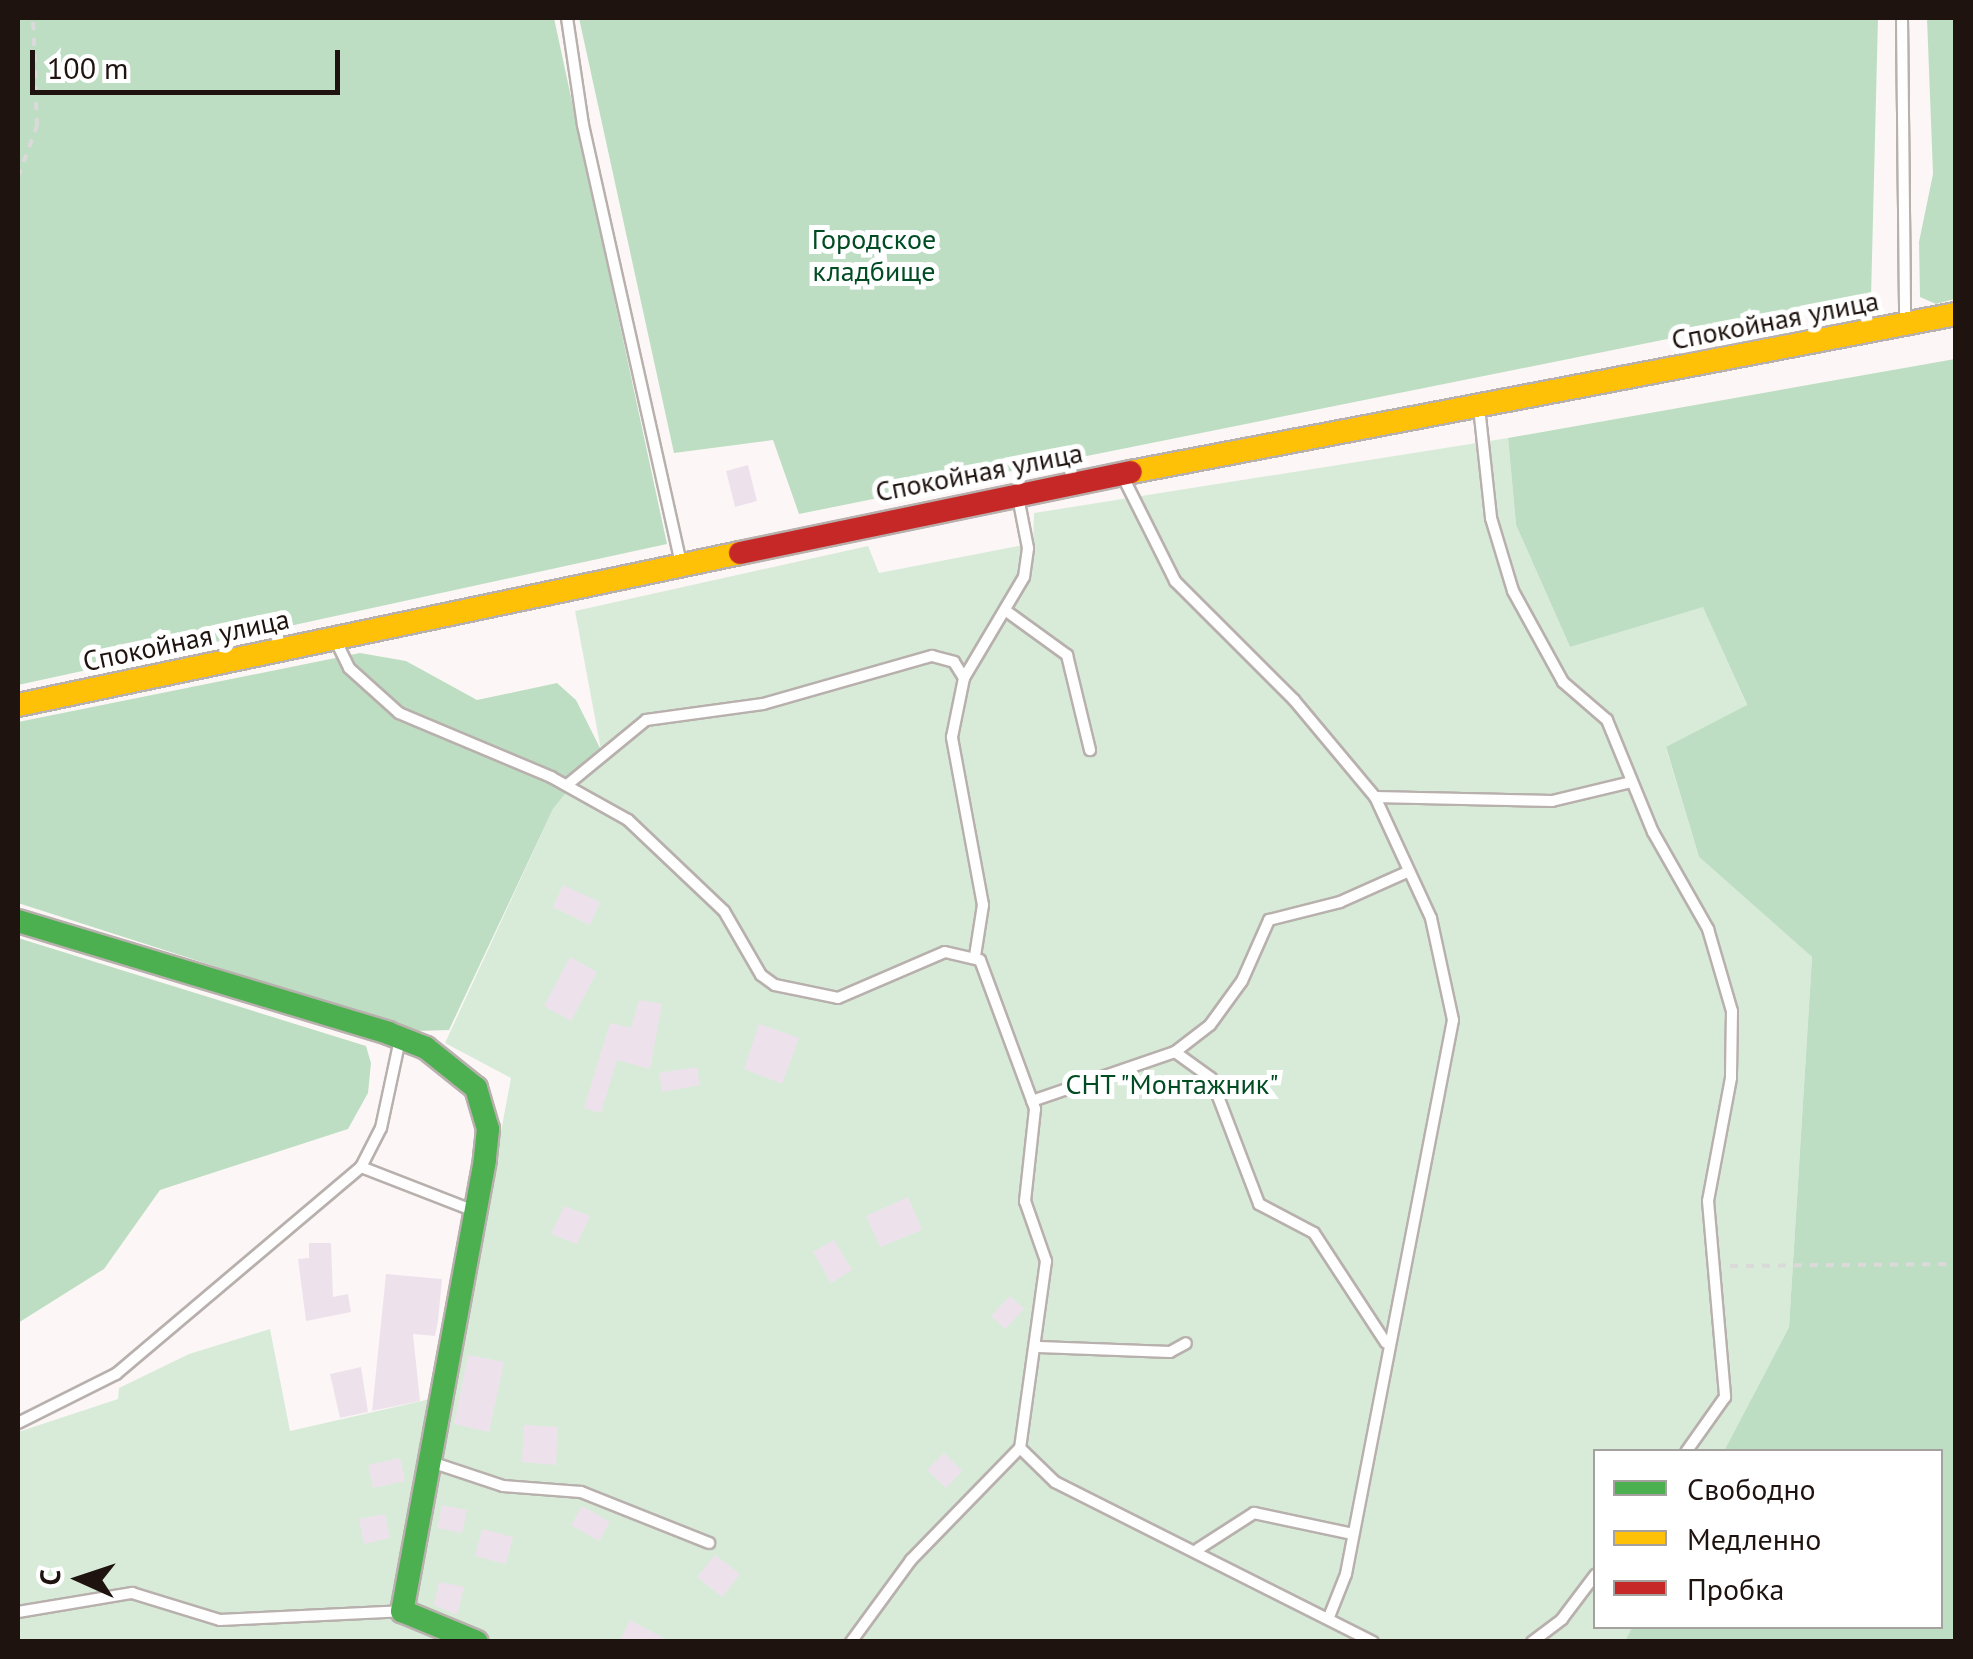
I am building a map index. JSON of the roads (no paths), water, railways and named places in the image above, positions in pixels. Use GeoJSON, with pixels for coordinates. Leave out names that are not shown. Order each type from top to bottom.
{"type":"FeatureCollection","features":[{"type":"Feature","properties":{"kind":"street","name":"Спокойная улица"},"geometry":{"type":"LineString","coordinates":[[18,705],[1018,494],[1956,314]]}},
{"type":"Feature","properties":{"kind":"street"},"geometry":{"type":"LineString","coordinates":[[18,922],[400,1038],[455,1067],[485,1105],[476,1211],[402,1611],[477,1642]]}},
{"type":"Feature","properties":{"kind":"lane"},"geometry":{"type":"LineString","coordinates":[[567,18],[583,124],[681,563]]}},
{"type":"Feature","properties":{"kind":"lane"},"geometry":{"type":"LineString","coordinates":[[1902,18],[1906,324]]}},
{"type":"Feature","properties":{"kind":"lane"},"geometry":{"type":"LineString","coordinates":[[1478,406],[1491,518],[1513,591],[1564,682],[1607,720],[1631,782],[1708,930],[1732,1011],[1732,1078],[1708,1201],[1725,1397],[1688,1449]]}},
{"type":"Feature","properties":{"kind":"lane"},"geometry":{"type":"LineString","coordinates":[[1122,474],[1175,581],[1317,725],[1375,797],[1436,934],[1452,1020],[1386,1344],[1353,1534],[1329,1617]]}},
{"type":"Feature","properties":{"kind":"lane"},"geometry":{"type":"LineString","coordinates":[[851,1642],[912,1560],[1020,1448],[1039,1347],[1045,1252],[1025,1202],[1036,1134],[1032,1101],[976,956],[982,906],[952,759],[964,678],[1009,612],[1028,560],[1018,494]]}},
{"type":"Feature","properties":{"kind":"lane"},"geometry":{"type":"LineString","coordinates":[[1009,612],[1067,655],[1090,750]]}},
{"type":"Feature","properties":{"kind":"lane"},"geometry":{"type":"LineString","coordinates":[[334,640],[348,668],[399,713],[567,785],[653,842],[724,912],[760,975],[794,994],[838,998],[945,952],[976,956]]}},
{"type":"Feature","properties":{"kind":"lane"},"geometry":{"type":"LineString","coordinates":[[567,785],[646,720],[763,704],[932,656],[954,662],[964,678]]}},
{"type":"Feature","properties":{"kind":"lane"},"geometry":{"type":"LineString","coordinates":[[1375,797],[1552,801],[1631,782]]}},
{"type":"Feature","properties":{"kind":"lane"},"geometry":{"type":"LineString","coordinates":[[1032,1101],[1175,1052],[1210,1025],[1242,981],[1269,920],[1340,902],[1407,872]]}},
{"type":"Feature","properties":{"kind":"lane"},"geometry":{"type":"LineString","coordinates":[[18,1423],[116,1374],[362,1166],[382,1128],[400,1038]]}},
{"type":"Feature","properties":{"kind":"lane"},"geometry":{"type":"LineString","coordinates":[[1175,1052],[1211,1078],[1260,1204],[1314,1233],[1386,1344]]}},
{"type":"Feature","properties":{"kind":"lane"},"geometry":{"type":"LineString","coordinates":[[362,1166],[476,1211]]}},
{"type":"Feature","properties":{"kind":"lane"},"geometry":{"type":"LineString","coordinates":[[1039,1347],[1170,1352],[1186,1344]]}},
{"type":"Feature","properties":{"kind":"lane"},"geometry":{"type":"LineString","coordinates":[[1020,1448],[1055,1482],[1198,1549],[1373,1642]]}},
{"type":"Feature","properties":{"kind":"lane"},"geometry":{"type":"LineString","coordinates":[[430,1462],[503,1486],[581,1492],[709,1543]]}},
{"type":"Feature","properties":{"kind":"lane"},"geometry":{"type":"LineString","coordinates":[[1198,1549],[1254,1512],[1353,1534]]}},
{"type":"Feature","properties":{"kind":"lane"},"geometry":{"type":"LineString","coordinates":[[1532,1642],[1562,1619],[1593,1578]]}},
{"type":"Feature","properties":{"kind":"lane"},"geometry":{"type":"LineString","coordinates":[[18,1612],[132,1593],[220,1620],[402,1611]]}},
{"type":"Feature","properties":{"kind":"park label","name":"Городское кладбище"},"geometry":{"type":"Point","coordinates":[874,255]}},
{"type":"Feature","properties":{"kind":"park label","name":"СНТ \"Монтажник\""},"geometry":{"type":"Point","coordinates":[1172,1084]}}]}
